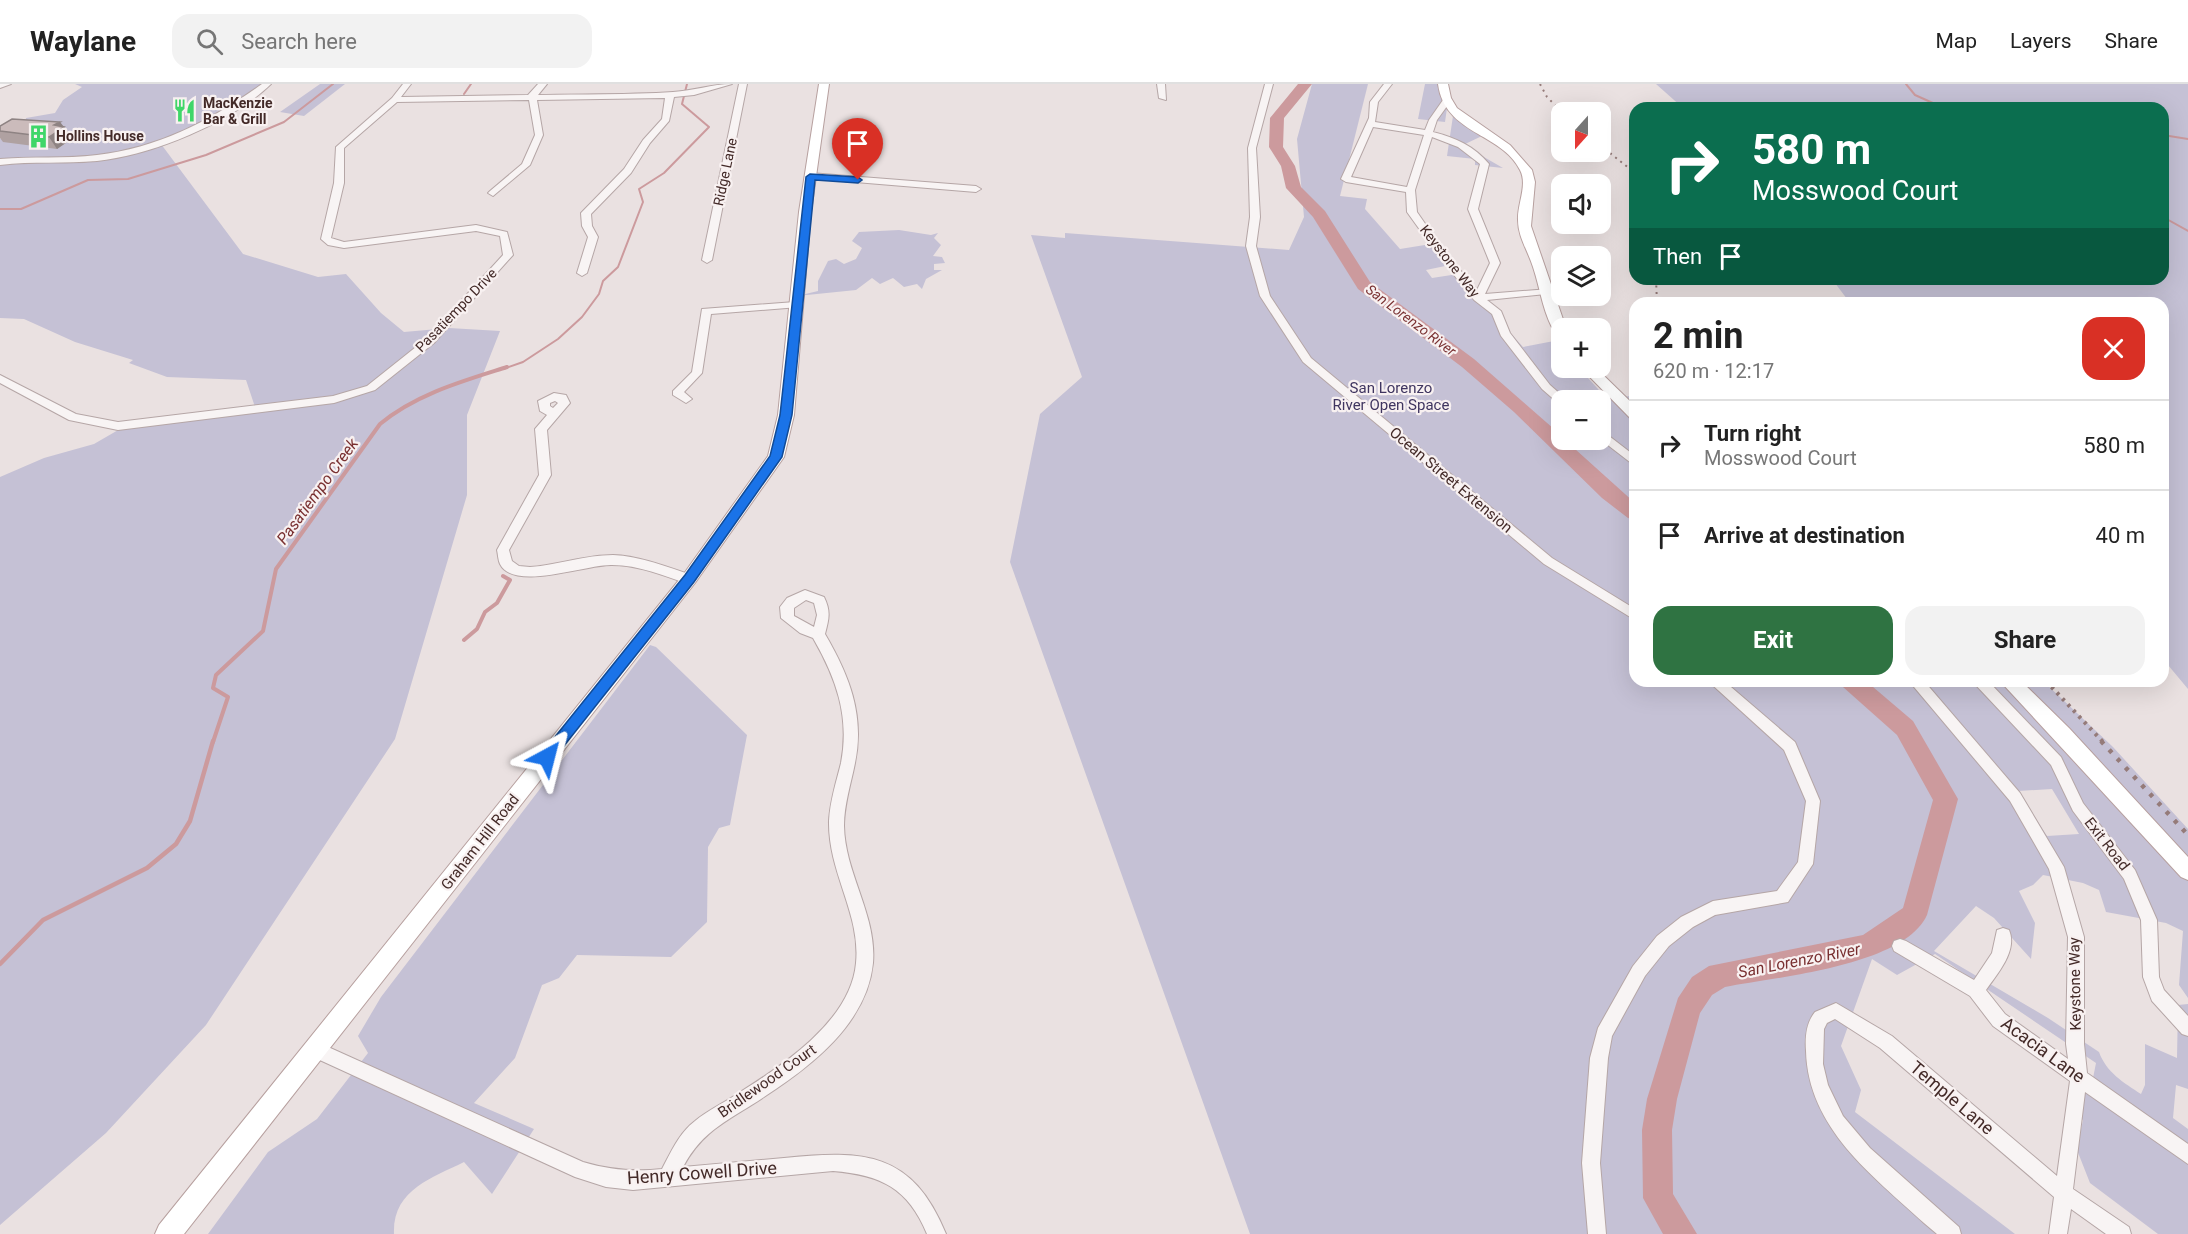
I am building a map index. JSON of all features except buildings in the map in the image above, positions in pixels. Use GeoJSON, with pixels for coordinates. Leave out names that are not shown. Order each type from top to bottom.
{"type":"FeatureCollection","features":[{"type":"Feature","properties":{"kind":"main road","name":"Graham Hill Road"},"geometry":{"type":"LineString","coordinates":[[168,1234],[689,579],[776,457],[786,415],[795,305],[824,84]]}},
{"type":"Feature","properties":{"kind":"main road"},"geometry":{"type":"LineString","coordinates":[[1443,84],[1446,102],[1462,118],[1509,151],[1524,166],[1529,182],[1524,222],[1554,318]]}},
{"type":"Feature","properties":{"kind":"main road"},"geometry":{"type":"LineString","coordinates":[[1598,378],[1629,409]]}},
{"type":"Feature","properties":{"kind":"main road"},"geometry":{"type":"LineString","coordinates":[[2015,687],[2070,741],[2188,871]]}},
{"type":"Feature","properties":{"kind":"street"},"geometry":{"type":"LineString","coordinates":[[0,87],[7,84]]}},
{"type":"Feature","properties":{"kind":"street"},"geometry":{"type":"LineString","coordinates":[[0,162],[99,158],[155,145],[202,126],[242,103],[267,84]]}},
{"type":"Feature","properties":{"kind":"street","name":"Pasatiempo Drive"},"geometry":{"type":"LineString","coordinates":[[0,378],[73,417],[118,426],[334,399],[371,388],[430,341],[508,255],[504,234],[476,228],[344,245],[331,243],[326,239],[339,183],[340,147],[395,100],[407,84]]}},
{"type":"Feature","properties":{"kind":"street"},"geometry":{"type":"LineString","coordinates":[[532,96],[543,84]]}},
{"type":"Feature","properties":{"kind":"street"},"geometry":{"type":"LineString","coordinates":[[605,96],[615,84]]}},
{"type":"Feature","properties":{"kind":"street"},"geometry":{"type":"LineString","coordinates":[[395,100],[674,95],[694,93],[728,84]]}},
{"type":"Feature","properties":{"kind":"street","name":"Ridge Lane"},"geometry":{"type":"LineString","coordinates":[[707,260],[743,84]]}},
{"type":"Feature","properties":{"kind":"street"},"geometry":{"type":"LineString","coordinates":[[1161,84],[1163,98]]}},
{"type":"Feature","properties":{"kind":"street","name":"Ocean Street Extension"},"geometry":{"type":"LineString","coordinates":[[1269,84],[1252,148],[1255,217],[1251,246],[1265,296],[1307,360],[1548,561],[1629,611]]}},
{"type":"Feature","properties":{"kind":"street"},"geometry":{"type":"LineString","coordinates":[[1388,84],[1374,102],[1371,124],[1346,179],[1410,190],[1433,120],[1446,102]]}},
{"type":"Feature","properties":{"kind":"street"},"geometry":{"type":"LineString","coordinates":[[582,273],[593,237],[586,226],[586,213],[628,171],[646,142],[666,119],[674,95]]}},
{"type":"Feature","properties":{"kind":"street"},"geometry":{"type":"LineString","coordinates":[[493,193],[526,165],[539,135],[532,96]]}},
{"type":"Feature","properties":{"kind":"street"},"geometry":{"type":"LineString","coordinates":[[1371,124],[1430,134],[1462,145],[1485,164],[1473,208],[1496,263],[1478,298]]}},
{"type":"Feature","properties":{"kind":"street"},"geometry":{"type":"LineString","coordinates":[[810,177],[976,189]]}},
{"type":"Feature","properties":{"kind":"street","name":"Keystone Way"},"geometry":{"type":"LineString","coordinates":[[1410,190],[1412,212],[1478,298],[1497,313],[1505,334],[1551,391]]}},
{"type":"Feature","properties":{"kind":"street"},"geometry":{"type":"LineString","coordinates":[[1478,298],[1546,291]]}},
{"type":"Feature","properties":{"kind":"street"},"geometry":{"type":"LineString","coordinates":[[686,399],[677,393],[697,373],[706,311],[795,305]]}},
{"type":"Feature","properties":{"kind":"street"},"geometry":{"type":"LineString","coordinates":[[555,414],[541,429],[545,475],[503,550],[502,559],[506,566],[518,571],[533,573],[594,560],[629,561],[689,579]]}},
{"type":"Feature","properties":{"kind":"street"},"geometry":{"type":"LineString","coordinates":[[1611,442],[1629,457]]}},
{"type":"Feature","properties":{"kind":"street","name":"Bridlewood Court"},"geometry":{"type":"LineString","coordinates":[[667,1178],[686,1143],[701,1127],[785,1072],[821,1044],[845,1014],[860,980],[865,950],[863,929],[837,849],[837,817],[850,750],[852,715],[845,683],[818,634]]}},
{"type":"Feature","properties":{"kind":"street"},"geometry":{"type":"LineString","coordinates":[[1597,1234],[1591,1163],[1599,1058],[1604,1034],[1639,971],[1663,941],[1687,922],[1713,908],[1782,897],[1805,864],[1813,801],[1790,746],[1722,687]]}},
{"type":"Feature","properties":{"kind":"street","name":"Keystone Way"},"geometry":{"type":"LineString","coordinates":[[1921,687],[2015,796],[2056,867],[2076,938],[2075,1044],[2079,1075],[2058,1234]]}},
{"type":"Feature","properties":{"kind":"street","name":"Exit Road"},"geometry":{"type":"LineString","coordinates":[[1985,687],[2056,761],[2078,807],[2130,875],[2149,920],[2151,977],[2158,994],[2188,1028]]}},
{"type":"Feature","properties":{"kind":"street"},"geometry":{"type":"LineString","coordinates":[[1976,990],[2000,956],[2003,935]]}},
{"type":"Feature","properties":{"kind":"street","name":"Acacia Lane"},"geometry":{"type":"LineString","coordinates":[[1900,946],[1976,990],[2000,1020],[2188,1155]]}},
{"type":"Feature","properties":{"kind":"street","name":"Temple Lane"},"geometry":{"type":"LineString","coordinates":[[1952,1234],[1854,1146],[1830,1114],[1820,1090],[1813,1060],[1815,1024],[1824,1013],[1836,1011],[1886,1042],[2063,1192]]}},
{"type":"Feature","properties":{"kind":"street","name":"Henry Cowell Drive"},"geometry":{"type":"LineString","coordinates":[[316,1050],[580,1171],[606,1178],[633,1181],[833,1162],[862,1163],[893,1175],[918,1197],[937,1234]]}},
{"type":"Feature","properties":{"kind":"street"},"geometry":{"type":"LineString","coordinates":[[2063,1192],[2122,1234]]}},
{"type":"Feature","properties":{"kind":"green space"},"geometry":{"type":"Polygon","coordinates":[[[75,84],[267,84],[249,98],[161,144],[243,254],[318,277],[346,274],[381,313],[404,332],[449,328],[500,331],[467,415],[467,495],[395,739],[206,1025],[106,1133],[0,1225],[0,477],[44,458],[94,444],[132,422],[255,407],[246,380],[167,377],[129,363],[133,360],[75,342],[24,319],[0,318],[0,139],[25,123],[26,118],[55,113],[63,100],[82,87],[75,84]]]}},
{"type":"Feature","properties":{"kind":"green space"},"geometry":{"type":"Polygon","coordinates":[[[320,84],[345,84],[304,116],[280,112],[320,84]]]}},
{"type":"Feature","properties":{"kind":"green space","name":"San Lorenzo River Open Space"},"geometry":{"type":"Polygon","coordinates":[[[1312,84],[1368,84],[1340,196],[1367,199],[1365,209],[1400,249],[1431,244],[1450,265],[1426,270],[1432,278],[1458,274],[1523,347],[1551,342],[1551,378],[1588,378],[1599,390],[1551,390],[1551,450],[1611,450],[1611,399],[1629,396],[1629,687],[2049,687],[2113,747],[2188,829],[2188,998],[2179,985],[2183,931],[2166,923],[2106,912],[2099,890],[2083,883],[2043,875],[2033,885],[2019,891],[2035,923],[2031,959],[1994,918],[1976,906],[1934,951],[2048,1018],[2099,1052],[2111,1071],[2141,1094],[2145,1085],[2145,1044],[2177,1058],[2178,1005],[2188,1004],[2188,1089],[2176,1085],[2173,1118],[2188,1129],[2188,1234],[2158,1234],[2090,1183],[2077,1150],[2083,1120],[2073,1112],[2086,1091],[2090,1093],[2096,1063],[1935,954],[1897,975],[1872,959],[1841,1046],[1861,1090],[1855,1112],[2015,1234],[1250,1234],[1010,562],[1040,414],[1082,377],[1031,235],[1065,238],[1065,233],[1289,250],[1304,217],[1297,139],[1312,84]],[[2052,789],[2018,791],[2047,836],[2079,834],[2052,789]]]}},
{"type":"Feature","properties":{"kind":"green space"},"geometry":{"type":"Polygon","coordinates":[[[1425,84],[1438,84],[1447,108],[1445,122],[1418,119],[1425,84]]]}},
{"type":"Feature","properties":{"kind":"green space"},"geometry":{"type":"Polygon","coordinates":[[[1656,84],[2188,84],[2188,689],[2169,666],[2169,297],[1846,297],[1836,285],[2169,285],[2169,102],[1676,102],[1656,84]]]}},
{"type":"Feature","properties":{"kind":"green space"},"geometry":{"type":"Polygon","coordinates":[[[1453,116],[1482,136],[1463,145],[1503,168],[1475,165],[1475,159],[1447,156],[1453,116]]]}},
{"type":"Feature","properties":{"kind":"green space"},"geometry":{"type":"Polygon","coordinates":[[[899,230],[931,235],[938,233],[934,238],[941,245],[933,256],[942,257],[945,263],[934,264],[934,270],[942,270],[926,279],[922,289],[917,284],[904,287],[893,278],[880,284],[872,278],[856,290],[797,296],[818,291],[818,281],[828,261],[836,259],[844,264],[856,259],[862,248],[852,241],[859,232],[899,230]]]}},
{"type":"Feature","properties":{"kind":"green space"},"geometry":{"type":"Polygon","coordinates":[[[650,645],[656,647],[747,735],[730,825],[719,828],[708,847],[707,922],[671,957],[577,955],[559,978],[542,985],[515,1058],[474,1103],[534,1129],[492,1194],[464,1162],[427,1180],[407,1196],[395,1219],[394,1234],[208,1234],[268,1152],[317,1119],[368,1053],[358,1036],[381,997],[650,645]]]}},
{"type":"Feature","properties":{"kind":"waterway"},"geometry":{"type":"LineString","coordinates":[[0,209],[21,209],[88,180],[128,179],[206,155],[284,122],[333,84]]}},
{"type":"Feature","properties":{"kind":"waterway"},"geometry":{"type":"LineString","coordinates":[[464,94],[471,84]]}},
{"type":"Feature","properties":{"kind":"waterway","name":"Pasatiempo Creek"},"geometry":{"type":"LineString","coordinates":[[503,369],[523,362],[558,339],[582,317],[599,294],[603,281],[618,267],[643,202],[639,189],[664,173],[709,127],[682,104],[687,84]]}},
{"type":"Feature","properties":{"kind":"waterway","name":"San Lorenzo River"},"geometry":{"type":"LineString","coordinates":[[1305,84],[1277,118],[1276,147],[1288,166],[1294,188],[1319,214],[1364,285],[1468,363],[1521,408],[1609,493],[1629,508]]}},
{"type":"Feature","properties":{"kind":"waterway"},"geometry":{"type":"LineString","coordinates":[[1906,84],[1915,95],[1931,102]]}},
{"type":"Feature","properties":{"kind":"waterway"},"geometry":{"type":"LineString","coordinates":[[2169,136],[2188,139]]}},
{"type":"Feature","properties":{"kind":"waterway"},"geometry":{"type":"LineString","coordinates":[[2169,220],[2188,231]]}},
{"type":"Feature","properties":{"kind":"waterway","name":"Pasatiempo Creek"},"geometry":{"type":"LineString","coordinates":[[213,742],[228,697],[213,688],[216,675],[263,631],[276,569],[380,424],[424,396],[507,367]]}},
{"type":"Feature","properties":{"kind":"waterway"},"geometry":{"type":"LineString","coordinates":[[464,640],[477,629],[485,612],[497,603],[510,580],[503,576]]}},
{"type":"Feature","properties":{"kind":"waterway","name":"San Lorenzo River"},"geometry":{"type":"LineString","coordinates":[[1681,1234],[1658,1198],[1657,1130],[1662,1099],[1688,1007],[1702,986],[1719,975],[1867,947],[1887,936],[1914,915],[1946,799],[1905,728],[1858,687]]}},
{"type":"Feature","properties":{"kind":"waterway","name":"Pasatiempo Creek"},"geometry":{"type":"LineString","coordinates":[[0,964],[43,920],[147,868],[176,844],[190,821],[213,741]]}},
{"type":"Feature","properties":{"kind":"railway"},"geometry":{"type":"LineString","coordinates":[[1540,84],[1552,102]]}},
{"type":"Feature","properties":{"kind":"railway"},"geometry":{"type":"LineString","coordinates":[[1611,154],[1629,168]]}},
{"type":"Feature","properties":{"kind":"railway"},"geometry":{"type":"LineString","coordinates":[[1656,285],[1657,297]]}},
{"type":"Feature","properties":{"kind":"railway"},"geometry":{"type":"LineString","coordinates":[[2052,687],[2103,742]]}},
{"type":"Feature","properties":{"kind":"railway"},"geometry":{"type":"LineString","coordinates":[[2101,741],[2188,835]]}},
{"type":"Feature","properties":{"kind":"place","name":"MacKenzie Bar & Grill"},"geometry":{"type":"Point","coordinates":[185,111]}},
{"type":"Feature","properties":{"kind":"place","name":"Hollins House"},"geometry":{"type":"Point","coordinates":[38,136]}},
{"type":"Feature","properties":{"kind":"route"},"geometry":{"type":"LineString","coordinates":[[547,757],[689,579],[776,457],[786,415],[795,305],[810,177],[858,180]]}}]}
